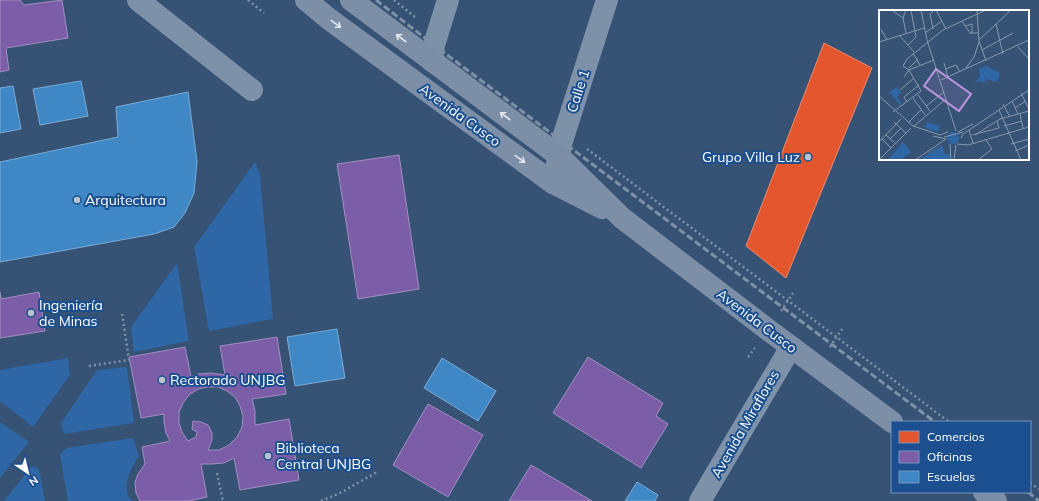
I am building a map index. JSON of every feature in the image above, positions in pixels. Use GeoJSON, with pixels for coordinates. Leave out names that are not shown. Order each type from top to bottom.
{"type":"FeatureCollection","features":[{"type":"Feature","properties":{"kind":"main road","name":"Avenida Cusco"},"geometry":{"type":"LineString","coordinates":[[306,0],[336,24],[553,182],[622,218]]}},
{"type":"Feature","properties":{"kind":"main road","name":"Avenida Cusco"},"geometry":{"type":"LineString","coordinates":[[352,0],[559,156],[622,218],[891,421]]}},
{"type":"Feature","properties":{"kind":"main road"},"geometry":{"type":"LineString","coordinates":[[985,493],[996,501]]}},
{"type":"Feature","properties":{"kind":"street"},"geometry":{"type":"LineString","coordinates":[[138,0],[252,90]]}},
{"type":"Feature","properties":{"kind":"street"},"geometry":{"type":"LineString","coordinates":[[432,61],[448,0]]}},
{"type":"Feature","properties":{"kind":"street","name":"Calle 1"},"geometry":{"type":"LineString","coordinates":[[553,182],[565,132],[607,0]]}},
{"type":"Feature","properties":{"kind":"street","name":"Avenida Miraflores"},"geometry":{"type":"LineString","coordinates":[[700,501],[791,346]]}},
{"type":"Feature","properties":{"kind":"path"},"geometry":{"type":"LineString","coordinates":[[248,0],[264,13]]}},
{"type":"Feature","properties":{"kind":"path"},"geometry":{"type":"LineString","coordinates":[[394,0],[438,34]]}},
{"type":"Feature","properties":{"kind":"path"},"geometry":{"type":"LineString","coordinates":[[565,132],[948,421]]}},
{"type":"Feature","properties":{"kind":"path"},"geometry":{"type":"LineString","coordinates":[[89,366],[129,360],[122,313]]}},
{"type":"Feature","properties":{"kind":"path"},"geometry":{"type":"LineString","coordinates":[[320,501],[342,492],[377,472]]}},
{"type":"Feature","properties":{"kind":"path"},"geometry":{"type":"LineString","coordinates":[[217,473],[223,501]]}},
{"type":"Feature","properties":{"kind":"shaded area"},"geometry":{"type":"Polygon","coordinates":[[[255,162],[260,175],[273,319],[209,331],[194,247],[255,162]]]}},
{"type":"Feature","properties":{"kind":"shaded area"},"geometry":{"type":"Polygon","coordinates":[[[177,263],[189,341],[134,352],[131,327],[177,263]]]}},
{"type":"Feature","properties":{"kind":"shaded area"},"geometry":{"type":"Polygon","coordinates":[[[68,358],[70,375],[33,427],[0,401],[0,370],[68,358]]]}},
{"type":"Feature","properties":{"kind":"shaded area"},"geometry":{"type":"Polygon","coordinates":[[[127,367],[134,423],[64,434],[61,423],[97,370],[127,367]]]}},
{"type":"Feature","properties":{"kind":"shaded area"},"geometry":{"type":"Polygon","coordinates":[[[0,422],[29,442],[0,478],[0,422]]]}},
{"type":"Feature","properties":{"kind":"shaded area"},"geometry":{"type":"Polygon","coordinates":[[[133,438],[139,456],[130,472],[127,484],[127,490],[132,501],[68,501],[60,454],[67,448],[133,438]]]}},
{"type":"Feature","properties":{"kind":"shaded area"},"geometry":{"type":"Polygon","coordinates":[[[32,466],[39,469],[45,501],[4,501],[32,466]]]}},
{"type":"Feature","properties":{"kind":"building: Comercios","name":"Grupo Villa Luz"},"geometry":{"type":"Polygon","coordinates":[[[824,43],[872,68],[786,278],[746,246],[824,43]]]}},
{"type":"Feature","properties":{"kind":"building: Oficinas"},"geometry":{"type":"Polygon","coordinates":[[[0,0],[20,0],[24,5],[62,0],[68,38],[6,48],[9,70],[0,72],[0,0]]]}},
{"type":"Feature","properties":{"kind":"building: Oficinas"},"geometry":{"type":"Polygon","coordinates":[[[399,155],[419,289],[358,299],[337,164],[399,155]]]}},
{"type":"Feature","properties":{"kind":"building: Oficinas"},"geometry":{"type":"Polygon","coordinates":[[[0,292],[1,299],[39,292],[45,331],[0,338],[0,292]]]}},
{"type":"Feature","properties":{"kind":"building: Oficinas"},"geometry":{"type":"Polygon","coordinates":[[[277,337],[286,394],[252,399],[255,411],[255,425],[289,419],[299,480],[240,490],[234,458],[224,463],[201,464],[207,497],[189,501],[140,501],[136,493],[135,482],[138,474],[145,464],[142,447],[170,441],[166,433],[164,414],[141,418],[129,357],[185,347],[191,377],[198,374],[211,373],[225,375],[220,346],[277,337]],[[218,387],[198,389],[189,395],[179,412],[179,423],[182,432],[188,441],[196,437],[197,432],[192,429],[193,421],[208,425],[212,433],[212,440],[208,450],[219,450],[229,445],[237,437],[242,427],[243,416],[235,397],[218,387]]]}},
{"type":"Feature","properties":{"kind":"building: Oficinas"},"geometry":{"type":"Polygon","coordinates":[[[588,357],[663,403],[656,416],[668,424],[641,468],[553,413],[588,357]]]}},
{"type":"Feature","properties":{"kind":"building: Oficinas"},"geometry":{"type":"Polygon","coordinates":[[[428,404],[483,435],[448,497],[393,465],[428,404]]]}},
{"type":"Feature","properties":{"kind":"building: Oficinas"},"geometry":{"type":"Polygon","coordinates":[[[531,465],[592,501],[509,501],[531,465]]]}},
{"type":"Feature","properties":{"kind":"building: Escuelas"},"geometry":{"type":"Polygon","coordinates":[[[81,81],[88,116],[40,125],[33,89],[81,81]]]}},
{"type":"Feature","properties":{"kind":"building: Escuelas"},"geometry":{"type":"Polygon","coordinates":[[[13,86],[21,129],[0,133],[0,88],[13,86]]]}},
{"type":"Feature","properties":{"kind":"building: Escuelas"},"geometry":{"type":"Polygon","coordinates":[[[188,92],[197,162],[194,193],[185,213],[174,227],[154,234],[0,262],[0,162],[118,137],[116,107],[188,92]]]}},
{"type":"Feature","properties":{"kind":"building: Escuelas"},"geometry":{"type":"Polygon","coordinates":[[[337,329],[345,378],[295,386],[287,337],[337,329]]]}},
{"type":"Feature","properties":{"kind":"building: Escuelas"},"geometry":{"type":"Polygon","coordinates":[[[442,358],[496,391],[478,421],[424,388],[442,358]]]}},
{"type":"Feature","properties":{"kind":"building: Escuelas"},"geometry":{"type":"Polygon","coordinates":[[[637,482],[658,495],[655,501],[625,501],[637,482]]]}},
{"type":"Feature","properties":{"kind":"railway"},"geometry":{"type":"LineString","coordinates":[[376,0],[934,421]]}},
{"type":"Feature","properties":{"kind":"railway"},"geometry":{"type":"LineString","coordinates":[[1029,493],[1039,501]]}},
{"type":"Feature","properties":{"kind":"place","name":"Grupo Villa Luz"},"geometry":{"type":"Point","coordinates":[808,157]}},
{"type":"Feature","properties":{"kind":"place","name":"Arquitectura"},"geometry":{"type":"Point","coordinates":[77,200]}},
{"type":"Feature","properties":{"kind":"place","name":"Ingeniería de Minas"},"geometry":{"type":"Point","coordinates":[31,313]}},
{"type":"Feature","properties":{"kind":"place","name":"Rectorado UNJBG"},"geometry":{"type":"Point","coordinates":[162,380]}},
{"type":"Feature","properties":{"kind":"place","name":"Biblioteca Central UNJBG"},"geometry":{"type":"Point","coordinates":[268,456]}}]}
